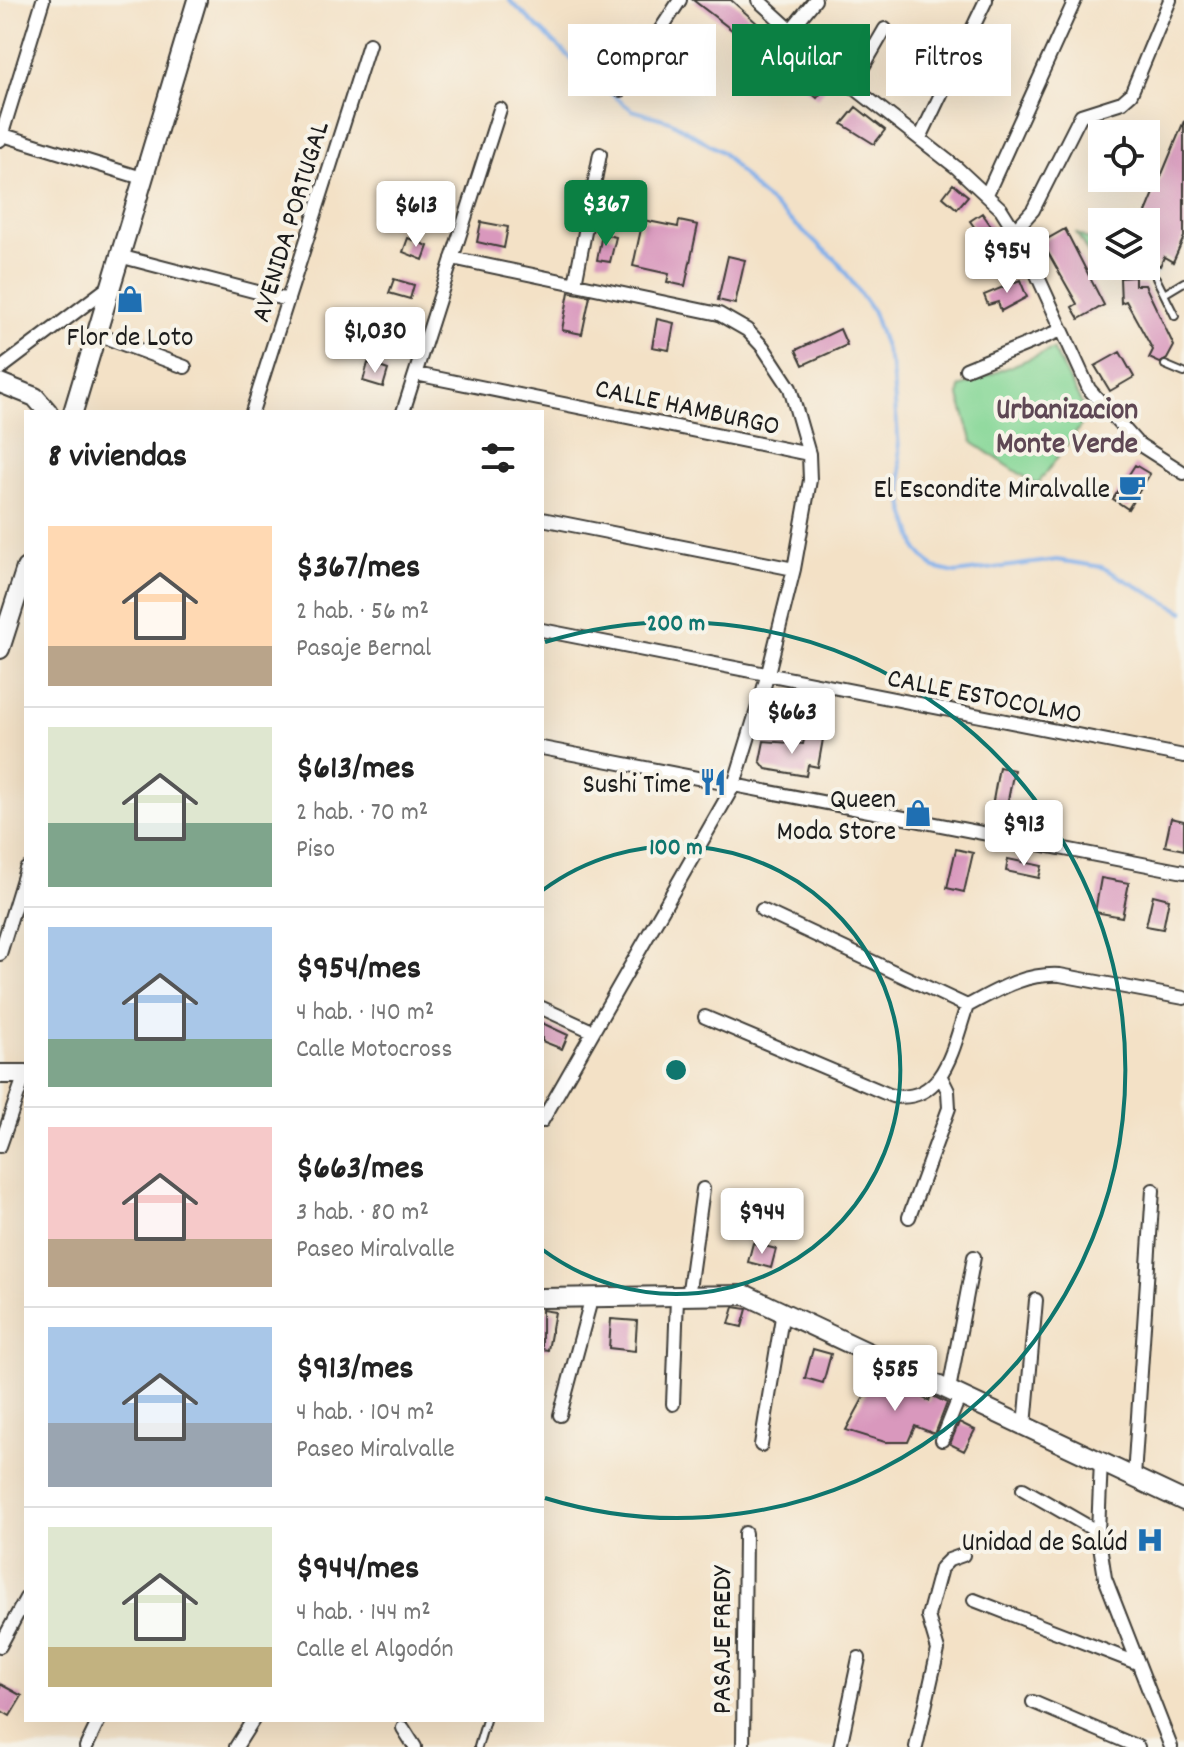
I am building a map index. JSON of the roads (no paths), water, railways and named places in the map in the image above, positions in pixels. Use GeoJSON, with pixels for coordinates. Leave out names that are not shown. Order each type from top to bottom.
{"type":"FeatureCollection","features":[{"type":"Feature","properties":{"kind":"street"},"geometry":{"type":"LineString","coordinates":[[43,0],[1,137],[142,178]]}},
{"type":"Feature","properties":{"kind":"street"},"geometry":{"type":"LineString","coordinates":[[74,410],[197,0]]}},
{"type":"Feature","properties":{"kind":"street"},"geometry":{"type":"LineString","coordinates":[[664,24],[680,0]]}},
{"type":"Feature","properties":{"kind":"street"},"geometry":{"type":"LineString","coordinates":[[758,0],[783,24]]}},
{"type":"Feature","properties":{"kind":"street"},"geometry":{"type":"LineString","coordinates":[[796,24],[815,0]]}},
{"type":"Feature","properties":{"kind":"street"},"geometry":{"type":"LineString","coordinates":[[920,138],[986,0]]}},
{"type":"Feature","properties":{"kind":"street"},"geometry":{"type":"LineString","coordinates":[[987,194],[1075,0]]}},
{"type":"Feature","properties":{"kind":"street"},"geometry":{"type":"LineString","coordinates":[[1016,229],[1033,210],[1081,115],[1122,102],[1131,94],[1170,0]]}},
{"type":"Feature","properties":{"kind":"street"},"geometry":{"type":"LineString","coordinates":[[870,55],[885,29]]}},
{"type":"Feature","properties":{"kind":"street","name":"AVENIDA PORTUGAL"},"geometry":{"type":"LineString","coordinates":[[253,410],[369,44]]}},
{"type":"Feature","properties":{"kind":"street"},"geometry":{"type":"LineString","coordinates":[[865,96],[987,194],[1016,229],[1075,364],[1100,404],[1137,443],[1182,468]]}},
{"type":"Feature","properties":{"kind":"street"},"geometry":{"type":"LineString","coordinates":[[404,410],[500,109]]}},
{"type":"Feature","properties":{"kind":"street"},"geometry":{"type":"LineString","coordinates":[[575,284],[600,154]]}},
{"type":"Feature","properties":{"kind":"street"},"geometry":{"type":"LineString","coordinates":[[119,256],[288,300]]}},
{"type":"Feature","properties":{"kind":"street"},"geometry":{"type":"LineString","coordinates":[[452,258],[719,314],[747,330],[763,347],[790,388],[809,454],[810,480],[794,569],[767,677],[734,785],[544,1117]]}},
{"type":"Feature","properties":{"kind":"street"},"geometry":{"type":"LineString","coordinates":[[0,369],[110,286]]}},
{"type":"Feature","properties":{"kind":"street"},"geometry":{"type":"LineString","coordinates":[[966,369],[1062,330]]}},
{"type":"Feature","properties":{"kind":"street"},"geometry":{"type":"LineString","coordinates":[[96,334],[185,367]]}},
{"type":"Feature","properties":{"kind":"street","name":"CALLE HAMBURGO"},"geometry":{"type":"LineString","coordinates":[[416,374],[809,454]]}},
{"type":"Feature","properties":{"kind":"street"},"geometry":{"type":"LineString","coordinates":[[0,383],[35,397],[46,410]]}},
{"type":"Feature","properties":{"kind":"street"},"geometry":{"type":"LineString","coordinates":[[544,519],[794,569]]}},
{"type":"Feature","properties":{"kind":"street"},"geometry":{"type":"LineString","coordinates":[[0,649],[19,615],[24,581]]}},
{"type":"Feature","properties":{"kind":"street","name":"CALLE ESTOCOLMO"},"geometry":{"type":"LineString","coordinates":[[544,630],[767,677],[1184,756]]}},
{"type":"Feature","properties":{"kind":"street"},"geometry":{"type":"LineString","coordinates":[[544,748],[1184,872]]}},
{"type":"Feature","properties":{"kind":"street"},"geometry":{"type":"LineString","coordinates":[[0,954],[24,876]]}},
{"type":"Feature","properties":{"kind":"street"},"geometry":{"type":"LineString","coordinates":[[762,910],[967,1006]]}},
{"type":"Feature","properties":{"kind":"street"},"geometry":{"type":"LineString","coordinates":[[705,1017],[892,1096],[919,1096],[931,1090],[941,1077],[967,1006],[1023,978],[1039,974],[1184,998]]}},
{"type":"Feature","properties":{"kind":"street"},"geometry":{"type":"LineString","coordinates":[[544,1009],[592,1031]]}},
{"type":"Feature","properties":{"kind":"street"},"geometry":{"type":"LineString","coordinates":[[0,1074],[24,1074]]}},
{"type":"Feature","properties":{"kind":"street"},"geometry":{"type":"LineString","coordinates":[[0,1146],[24,1077]]}},
{"type":"Feature","properties":{"kind":"street"},"geometry":{"type":"LineString","coordinates":[[909,1217],[949,1108],[948,1091],[941,1077]]}},
{"type":"Feature","properties":{"kind":"street"},"geometry":{"type":"LineString","coordinates":[[673,1404],[682,1298],[703,1189]]}},
{"type":"Feature","properties":{"kind":"street"},"geometry":{"type":"LineString","coordinates":[[1134,1477],[1153,1190]]}},
{"type":"Feature","properties":{"kind":"street"},"geometry":{"type":"LineString","coordinates":[[942,1440],[954,1392],[974,1257]]}},
{"type":"Feature","properties":{"kind":"street"},"geometry":{"type":"LineString","coordinates":[[544,1298],[591,1300],[746,1295],[1184,1501]]}},
{"type":"Feature","properties":{"kind":"street"},"geometry":{"type":"LineString","coordinates":[[560,1415],[591,1300]]}},
{"type":"Feature","properties":{"kind":"street"},"geometry":{"type":"LineString","coordinates":[[1025,1426],[1036,1300]]}},
{"type":"Feature","properties":{"kind":"street"},"geometry":{"type":"LineString","coordinates":[[761,1445],[783,1311]]}},
{"type":"Feature","properties":{"kind":"street"},"geometry":{"type":"LineString","coordinates":[[1101,1460],[1098,1532],[1105,1578],[1171,1747]]}},
{"type":"Feature","properties":{"kind":"street"},"geometry":{"type":"LineString","coordinates":[[1023,1489],[1098,1532]]}},
{"type":"Feature","properties":{"kind":"street","name":"PASAJE FREDY"},"geometry":{"type":"LineString","coordinates":[[743,1747],[745,1533]]}},
{"type":"Feature","properties":{"kind":"street"},"geometry":{"type":"LineString","coordinates":[[916,1747],[938,1650],[928,1616],[941,1568],[949,1560],[963,1555]]}},
{"type":"Feature","properties":{"kind":"street"},"geometry":{"type":"LineString","coordinates":[[974,1600],[1137,1663]]}},
{"type":"Feature","properties":{"kind":"street"},"geometry":{"type":"LineString","coordinates":[[0,1646],[4,1628],[24,1601]]}},
{"type":"Feature","properties":{"kind":"street"},"geometry":{"type":"LineString","coordinates":[[840,1747],[859,1658]]}},
{"type":"Feature","properties":{"kind":"street"},"geometry":{"type":"LineString","coordinates":[[1033,1702],[1138,1747]]}},
{"type":"Feature","properties":{"kind":"street"},"geometry":{"type":"LineString","coordinates":[[86,1747],[98,1722]]}},
{"type":"Feature","properties":{"kind":"street"},"geometry":{"type":"LineString","coordinates":[[236,1747],[252,1722]]}},
{"type":"Feature","properties":{"kind":"street"},"geometry":{"type":"LineString","coordinates":[[403,1728],[415,1747]]}},
{"type":"Feature","properties":{"kind":"lane"},"geometry":{"type":"LineString","coordinates":[[1157,280],[1175,316]]}},
{"type":"Feature","properties":{"kind":"lane"},"geometry":{"type":"LineString","coordinates":[[1164,294],[1184,282]]}},
{"type":"Feature","properties":{"kind":"lane"},"geometry":{"type":"LineString","coordinates":[[1165,365],[1184,373]]}},
{"type":"Feature","properties":{"kind":"lane"},"geometry":{"type":"LineString","coordinates":[[478,1747],[485,1722]]}},
{"type":"Feature","properties":{"kind":"waterway"},"geometry":{"type":"LineString","coordinates":[[509,0],[596,82],[632,110],[670,121],[722,152],[756,190],[838,262],[873,312],[892,368],[904,508],[917,549],[934,568],[955,573],[1057,560],[1102,567],[1184,612]]}},
{"type":"Feature","properties":{"kind":"place","name":"Flor de Loto"},"geometry":{"type":"Point","coordinates":[130,299]}},
{"type":"Feature","properties":{"kind":"place","name":"El Escondite Miralvalle"},"geometry":{"type":"Point","coordinates":[1132,487]}},
{"type":"Feature","properties":{"kind":"place","name":"Sushi Time"},"geometry":{"type":"Point","coordinates":[713,782]}},
{"type":"Feature","properties":{"kind":"place","name":"Queen Moda Store"},"geometry":{"type":"Point","coordinates":[918,813]}},
{"type":"Feature","properties":{"kind":"place","name":"Unidad de Salúd"},"geometry":{"type":"Point","coordinates":[1150,1540]}},
{"type":"Feature","properties":{"kind":"district","name":"Urbanizacion Monte Verde"},"geometry":{"type":"Point","coordinates":[1067,425]}}]}
